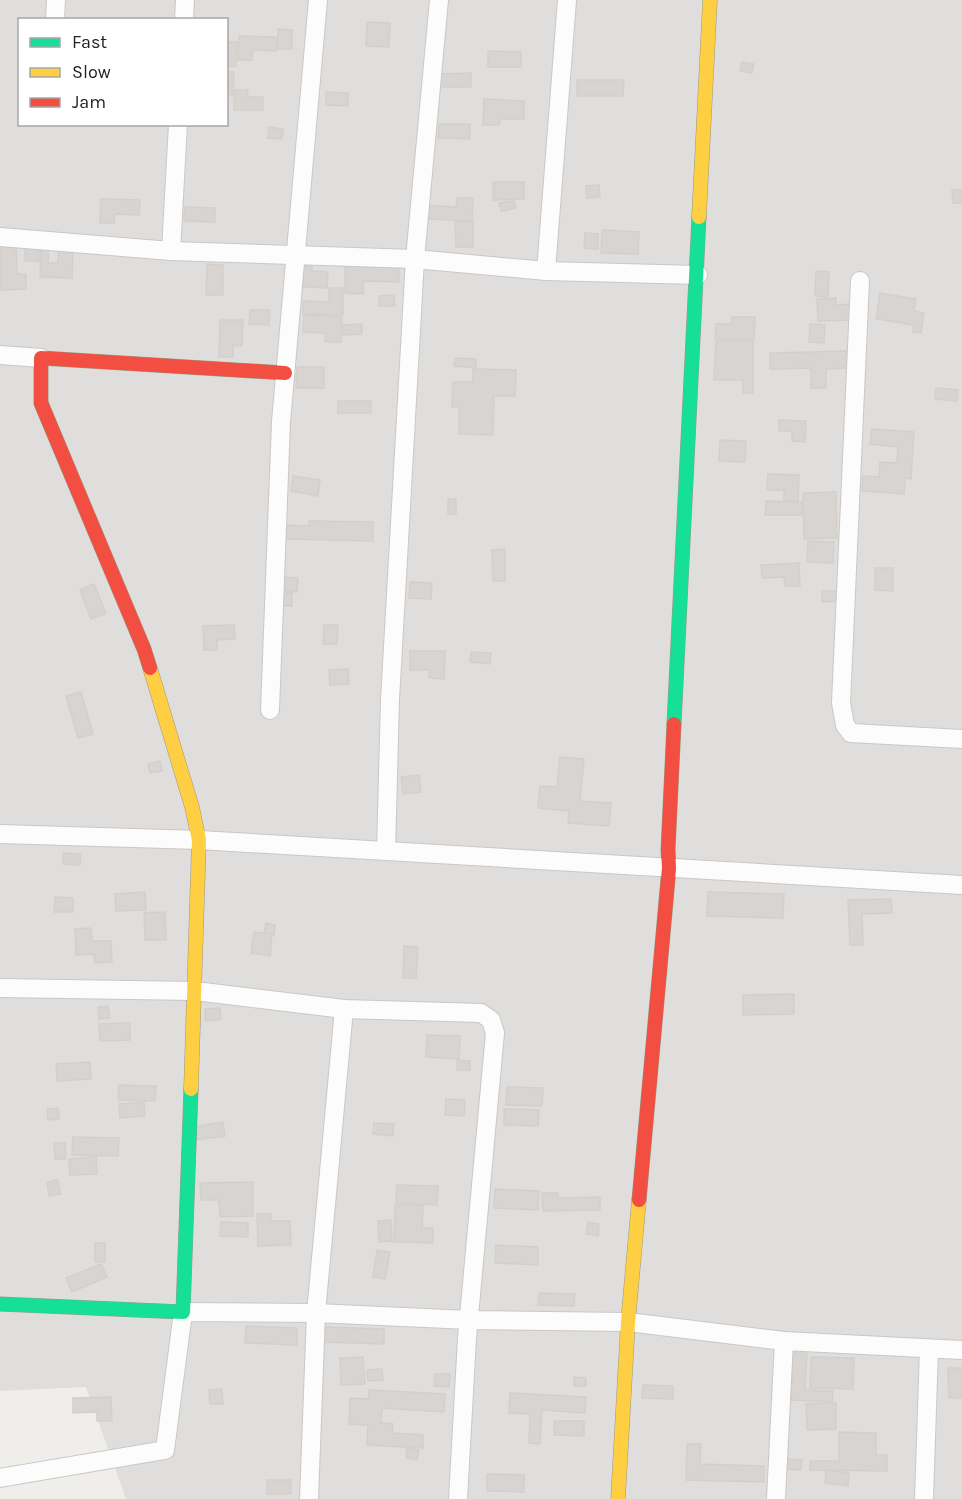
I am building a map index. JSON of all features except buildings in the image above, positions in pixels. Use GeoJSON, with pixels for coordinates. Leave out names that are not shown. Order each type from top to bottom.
{"type":"FeatureCollection","features":[{"type":"Feature","properties":{"kind":"street"},"geometry":{"type":"LineString","coordinates":[[55,18],[56,0]]}},
{"type":"Feature","properties":{"kind":"street"},"geometry":{"type":"LineString","coordinates":[[184,18],[185,0]]}},
{"type":"Feature","properties":{"kind":"street"},"geometry":{"type":"LineString","coordinates":[[270,710],[281,422],[318,0]]}},
{"type":"Feature","properties":{"kind":"street"},"geometry":{"type":"LineString","coordinates":[[386,851],[390,700],[414,259],[439,0]]}},
{"type":"Feature","properties":{"kind":"street"},"geometry":{"type":"LineString","coordinates":[[546,271],[567,0]]}},
{"type":"Feature","properties":{"kind":"street"},"geometry":{"type":"LineString","coordinates":[[618,1499],[628,1322],[669,868],[668,850],[711,0]]}},
{"type":"Feature","properties":{"kind":"street"},"geometry":{"type":"LineString","coordinates":[[171,251],[178,126]]}},
{"type":"Feature","properties":{"kind":"street"},"geometry":{"type":"LineString","coordinates":[[0,237],[171,251],[294,257],[414,259],[546,271],[698,274]]}},
{"type":"Feature","properties":{"kind":"street"},"geometry":{"type":"LineString","coordinates":[[860,281],[841,703],[845,725],[851,733],[962,739]]}},
{"type":"Feature","properties":{"kind":"street"},"geometry":{"type":"LineString","coordinates":[[0,355],[285,374]]}},
{"type":"Feature","properties":{"kind":"street"},"geometry":{"type":"LineString","coordinates":[[0,1478],[165,1450],[183,1312],[195,991],[199,840],[192,807],[144,649],[41,403],[41,358]]}},
{"type":"Feature","properties":{"kind":"street"},"geometry":{"type":"LineString","coordinates":[[0,834],[199,840],[962,885],[962,868]]}},
{"type":"Feature","properties":{"kind":"street"},"geometry":{"type":"LineString","coordinates":[[0,988],[195,991],[344,1009],[481,1013],[491,1020],[495,1033],[469,1320],[458,1499]]}},
{"type":"Feature","properties":{"kind":"street"},"geometry":{"type":"LineString","coordinates":[[309,1499],[316,1313],[344,1009]]}},
{"type":"Feature","properties":{"kind":"street"},"geometry":{"type":"LineString","coordinates":[[0,1304],[183,1312],[316,1313],[469,1320],[628,1322],[784,1341],[962,1350]]}},
{"type":"Feature","properties":{"kind":"street"},"geometry":{"type":"LineString","coordinates":[[776,1499],[784,1341]]}},
{"type":"Feature","properties":{"kind":"street"},"geometry":{"type":"LineString","coordinates":[[924,1499],[929,1349]]}},
{"type":"Feature","properties":{"kind":"shaded area"},"geometry":{"type":"Polygon","coordinates":[[[0,0],[962,0],[962,1499],[126,1499],[86,1387],[0,1391],[0,0]]]}},
{"type":"Feature","properties":{"kind":"traffic: fast"},"geometry":{"type":"LineString","coordinates":[[674,724],[699,217]]}},
{"type":"Feature","properties":{"kind":"traffic: fast"},"geometry":{"type":"LineString","coordinates":[[0,1304],[183,1312],[191,1089]]}},
{"type":"Feature","properties":{"kind":"traffic: slow"},"geometry":{"type":"LineString","coordinates":[[699,217],[710,0]]}},
{"type":"Feature","properties":{"kind":"traffic: slow"},"geometry":{"type":"LineString","coordinates":[[150,668],[192,807],[199,840],[191,1089]]}},
{"type":"Feature","properties":{"kind":"traffic: slow"},"geometry":{"type":"LineString","coordinates":[[618,1499],[628,1322],[639,1200]]}},
{"type":"Feature","properties":{"kind":"traffic: jam"},"geometry":{"type":"LineString","coordinates":[[150,668],[41,403],[41,358],[285,373]]}},
{"type":"Feature","properties":{"kind":"traffic: jam"},"geometry":{"type":"LineString","coordinates":[[639,1200],[669,868],[674,724]]}}]}
